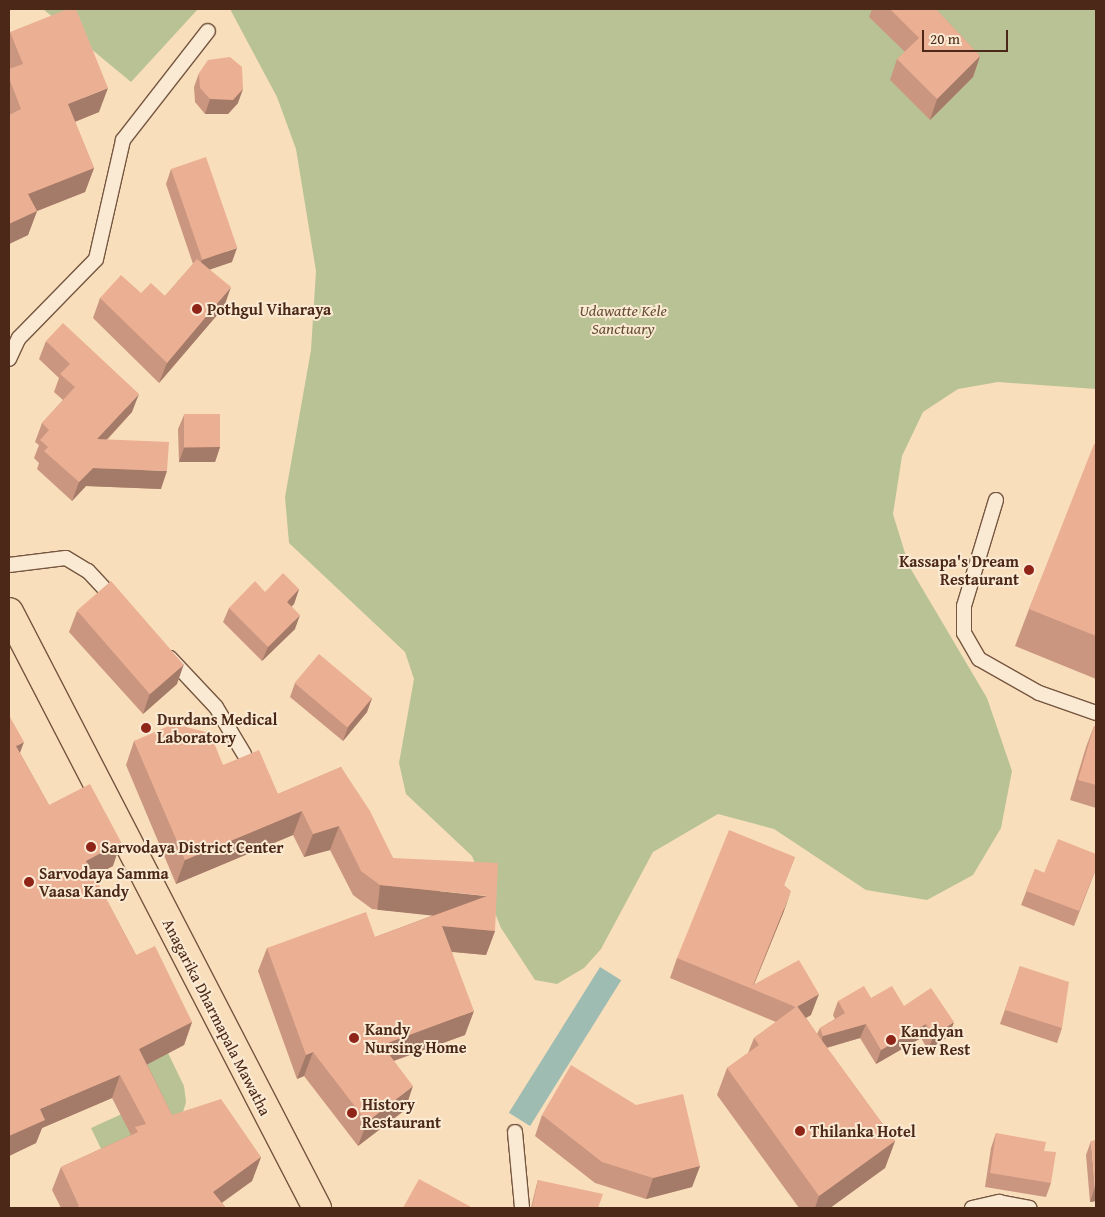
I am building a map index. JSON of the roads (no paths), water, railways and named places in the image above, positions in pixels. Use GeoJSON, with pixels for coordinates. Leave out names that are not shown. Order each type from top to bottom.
{"type":"FeatureCollection","features":[{"type":"Feature","properties":{"kind":"highway","name":"Anagarika Dharmapala Mawatha"},"geometry":{"type":"LineString","coordinates":[[9,612],[317,1208]]}},
{"type":"Feature","properties":{"kind":"lane"},"geometry":{"type":"LineString","coordinates":[[9,359],[19,338],[96,260],[124,140],[208,31]]}},
{"type":"Feature","properties":{"kind":"lane"},"geometry":{"type":"LineString","coordinates":[[996,500],[964,606],[964,633],[979,659],[1039,693],[1096,713]]}},
{"type":"Feature","properties":{"kind":"lane"},"geometry":{"type":"LineString","coordinates":[[9,565],[66,558],[88,571],[128,614]]}},
{"type":"Feature","properties":{"kind":"lane"},"geometry":{"type":"LineString","coordinates":[[162,650],[216,707],[244,754]]}},
{"type":"Feature","properties":{"kind":"lane"},"geometry":{"type":"LineString","coordinates":[[515,1132],[522,1208]]}},
{"type":"Feature","properties":{"kind":"lane"},"geometry":{"type":"LineString","coordinates":[[972,1208],[999,1202],[1029,1208]]}},
{"type":"Feature","properties":{"kind":"water"},"geometry":{"type":"Polygon","coordinates":[[[600,967],[621,980],[530,1126],[509,1113],[600,967]]]}},
{"type":"Feature","properties":{"kind":"place","name":"Pothgul Viharaya"},"geometry":{"type":"Point","coordinates":[197,309]}},
{"type":"Feature","properties":{"kind":"place","name":"Kassapa's Dream Restaurant"},"geometry":{"type":"Point","coordinates":[1029,570]}},
{"type":"Feature","properties":{"kind":"place","name":"Durdans Medical Laboratory"},"geometry":{"type":"Point","coordinates":[146,728]}},
{"type":"Feature","properties":{"kind":"place","name":"Sarvodaya District Center"},"geometry":{"type":"Point","coordinates":[91,847]}},
{"type":"Feature","properties":{"kind":"place","name":"Sarvodaya Samma Vaasa Kandy"},"geometry":{"type":"Point","coordinates":[29,882]}},
{"type":"Feature","properties":{"kind":"place","name":"Kandy Nursing Home"},"geometry":{"type":"Point","coordinates":[354,1038]}},
{"type":"Feature","properties":{"kind":"place","name":"Kandyan View Rest"},"geometry":{"type":"Point","coordinates":[891,1040]}},
{"type":"Feature","properties":{"kind":"place","name":"History Restaurant"},"geometry":{"type":"Point","coordinates":[352,1113]}},
{"type":"Feature","properties":{"kind":"place","name":"Thilanka Hotel"},"geometry":{"type":"Point","coordinates":[800,1131]}},
{"type":"Feature","properties":{"kind":"park label","name":"Udawatte Kele Sanctuary"},"geometry":{"type":"Point","coordinates":[623,319]}}]}
